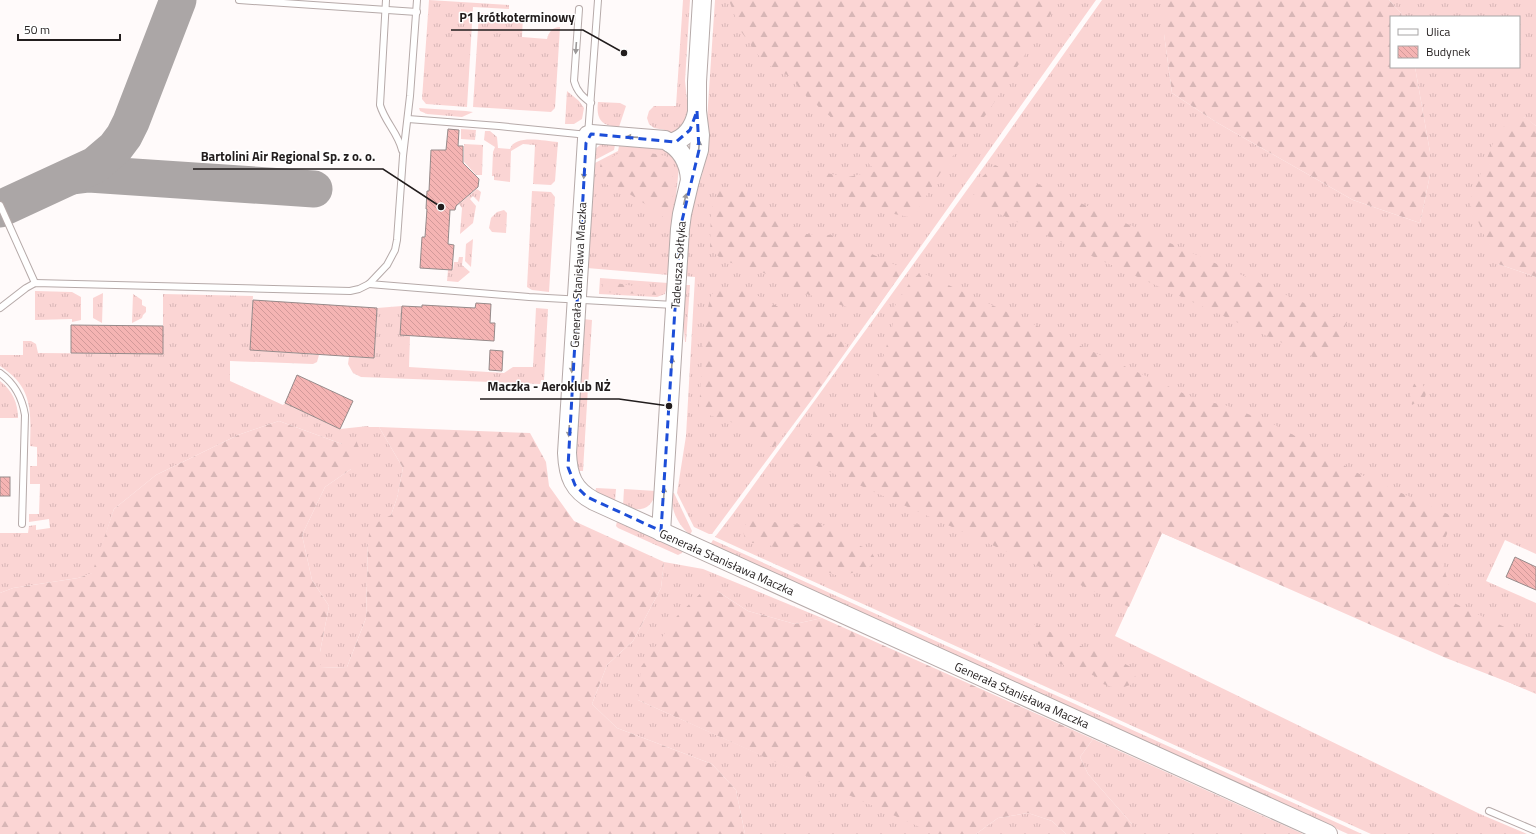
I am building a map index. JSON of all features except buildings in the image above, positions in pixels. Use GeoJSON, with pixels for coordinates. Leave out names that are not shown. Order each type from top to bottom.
{"type":"FeatureCollection","features":[{"type":"Feature","properties":{"kind":"street","name":"Tadeusza Sołtyka"},"geometry":{"type":"LineString","coordinates":[[661,532],[680,229],[690,180],[699,150],[700,135],[697,111],[697,82],[702,0]]}},
{"type":"Feature","properties":{"kind":"street"},"geometry":{"type":"LineString","coordinates":[[670,143],[680,139],[690,130],[696,119],[697,111]]}},
{"type":"Feature","properties":{"kind":"street"},"geometry":{"type":"LineString","coordinates":[[588,135],[660,139],[670,143],[676,146],[688,164],[690,180]]}},
{"type":"Feature","properties":{"kind":"street","name":"Generała Stanisława Maczka"},"geometry":{"type":"LineString","coordinates":[[588,135],[586,144],[567,453],[568,467],[571,477],[577,488],[587,498],[1328,834]]}},
{"type":"Feature","properties":{"kind":"lane"},"geometry":{"type":"LineString","coordinates":[[239,0],[417,12]]}},
{"type":"Feature","properties":{"kind":"lane"},"geometry":{"type":"LineString","coordinates":[[386,0],[380,105],[385,119],[398,138],[403,156]]}},
{"type":"Feature","properties":{"kind":"lane"},"geometry":{"type":"LineString","coordinates":[[0,308],[35,283],[350,291],[360,289],[369,284],[387,265],[395,250],[397,240],[417,0]]}},
{"type":"Feature","properties":{"kind":"lane","name":"Generała Stanisława Maczka"},"geometry":{"type":"LineString","coordinates":[[588,135],[598,0]]}},
{"type":"Feature","properties":{"kind":"lane"},"geometry":{"type":"LineString","coordinates":[[579,9],[574,81],[579,93],[591,103]]}},
{"type":"Feature","properties":{"kind":"lane"},"geometry":{"type":"LineString","coordinates":[[408,119],[588,135]]}},
{"type":"Feature","properties":{"kind":"lane"},"geometry":{"type":"LineString","coordinates":[[0,205],[35,283]]}},
{"type":"Feature","properties":{"kind":"lane"},"geometry":{"type":"LineString","coordinates":[[369,284],[675,306]]}},
{"type":"Feature","properties":{"kind":"lane"},"geometry":{"type":"LineString","coordinates":[[0,374],[11,382],[24,406],[22,524]]}},
{"type":"Feature","properties":{"kind":"lane"},"geometry":{"type":"LineString","coordinates":[[1489,811],[1536,831]]}},
{"type":"Feature","properties":{"kind":"highlighted area"},"geometry":{"type":"Polygon","coordinates":[[[697,111],[699,150],[680,229],[661,531],[587,497],[575,485],[568,467],[586,143],[591,134],[676,142],[690,130],[697,111]]]}},
{"type":"Feature","properties":{"kind":"green space"},"geometry":{"type":"Polygon","coordinates":[[[429,0],[509,5],[509,9],[473,7],[467,107],[426,104],[422,99],[429,0]]]}},
{"type":"Feature","properties":{"kind":"green space"},"geometry":{"type":"Polygon","coordinates":[[[683,0],[690,0],[685,81],[689,119],[678,135],[654,128],[649,124],[647,118],[649,111],[654,106],[676,106],[683,0]]]}},
{"type":"Feature","properties":{"kind":"green space"},"geometry":{"type":"Polygon","coordinates":[[[715,0],[1096,0],[813,398],[712,534],[709,534],[694,527],[677,493],[686,436],[695,277],[684,276],[691,207],[704,165],[715,0]]]}},
{"type":"Feature","properties":{"kind":"green space"},"geometry":{"type":"Polygon","coordinates":[[[729,0],[1060,0],[988,112],[944,167],[913,218],[857,206],[804,169],[848,177],[876,171],[843,137],[832,118],[804,94],[791,77],[764,63],[740,30],[729,0]]]}},
{"type":"Feature","properties":{"kind":"green space"},"geometry":{"type":"Polygon","coordinates":[[[1102,0],[1164,0],[1164,34],[1172,93],[1216,122],[1353,200],[1420,223],[1430,175],[1430,152],[1415,68],[1520,68],[1520,16],[1402,16],[1401,13],[1389,0],[1536,0],[1536,126],[1524,117],[1498,264],[1536,277],[1536,554],[1505,540],[1486,581],[1536,603],[1536,694],[1162,533],[1115,636],[1480,814],[1527,834],[1371,834],[715,537],[993,154],[1102,0]]]}},
{"type":"Feature","properties":{"kind":"green space"},"geometry":{"type":"Polygon","coordinates":[[[1164,0],[1389,0],[1401,13],[1402,16],[1390,16],[1390,68],[1415,68],[1430,152],[1430,175],[1420,223],[1353,200],[1216,122],[1172,93],[1164,34],[1164,0]]]}},
{"type":"Feature","properties":{"kind":"green space"},"geometry":{"type":"Polygon","coordinates":[[[479,13],[523,16],[522,37],[547,39],[551,30],[560,27],[555,108],[551,112],[473,107],[479,13]]]}},
{"type":"Feature","properties":{"kind":"green space"},"geometry":{"type":"Polygon","coordinates":[[[567,91],[579,101],[584,108],[582,119],[574,124],[565,124],[567,91]]]}},
{"type":"Feature","properties":{"kind":"green space"},"geometry":{"type":"Polygon","coordinates":[[[598,102],[620,103],[626,106],[619,127],[608,125],[601,120],[598,113],[598,102]]]}},
{"type":"Feature","properties":{"kind":"green space"},"geometry":{"type":"Polygon","coordinates":[[[419,108],[473,112],[462,117],[427,114],[420,111],[419,108]]]}},
{"type":"Feature","properties":{"kind":"green space"},"geometry":{"type":"Polygon","coordinates":[[[1525,117],[1536,126],[1536,277],[1498,264],[1469,202],[1499,129],[1525,117]]]}},
{"type":"Feature","properties":{"kind":"green space"},"geometry":{"type":"Polygon","coordinates":[[[461,129],[476,130],[475,140],[461,139],[461,129]]]}},
{"type":"Feature","properties":{"kind":"green space"},"geometry":{"type":"Polygon","coordinates":[[[485,131],[490,131],[497,137],[498,148],[510,149],[513,144],[524,140],[558,142],[555,181],[551,185],[533,184],[535,145],[523,144],[511,151],[510,182],[494,180],[494,176],[492,176],[493,152],[495,147],[484,140],[485,131]]]}},
{"type":"Feature","properties":{"kind":"green space"},"geometry":{"type":"Polygon","coordinates":[[[464,144],[483,145],[482,175],[476,175],[464,162],[464,144]]]}},
{"type":"Feature","properties":{"kind":"green space"},"geometry":{"type":"Polygon","coordinates":[[[600,145],[615,145],[614,150],[593,161],[593,151],[600,145]]]}},
{"type":"Feature","properties":{"kind":"green space"},"geometry":{"type":"Polygon","coordinates":[[[619,146],[663,149],[675,157],[679,167],[669,275],[587,268],[593,164],[618,151],[619,146]]]}},
{"type":"Feature","properties":{"kind":"green space"},"geometry":{"type":"Polygon","coordinates":[[[640,151],[666,156],[669,161],[675,185],[669,218],[666,220],[659,213],[628,193],[614,188],[597,178],[601,163],[621,152],[640,151]]]}},
{"type":"Feature","properties":{"kind":"green space"},"geometry":{"type":"Polygon","coordinates":[[[995,165],[1347,322],[1332,356],[1322,361],[982,206],[973,197],[982,177],[995,165]]]}},
{"type":"Feature","properties":{"kind":"green space"},"geometry":{"type":"Polygon","coordinates":[[[742,188],[782,219],[806,234],[831,235],[904,269],[872,315],[794,290],[764,273],[722,260],[710,248],[711,209],[719,191],[742,188]]]}},
{"type":"Feature","properties":{"kind":"green space"},"geometry":{"type":"Polygon","coordinates":[[[477,189],[481,192],[479,202],[473,196],[470,199],[476,206],[473,223],[460,234],[462,208],[459,204],[477,189]]]}},
{"type":"Feature","properties":{"kind":"green space"},"geometry":{"type":"Polygon","coordinates":[[[532,191],[551,192],[555,197],[549,292],[532,290],[527,287],[532,191]]]}},
{"type":"Feature","properties":{"kind":"green space"},"geometry":{"type":"Polygon","coordinates":[[[504,210],[507,213],[506,233],[492,232],[489,228],[491,218],[497,212],[504,210]]]}},
{"type":"Feature","properties":{"kind":"green space"},"geometry":{"type":"Polygon","coordinates":[[[473,239],[471,267],[465,261],[466,244],[473,239]]]}},
{"type":"Feature","properties":{"kind":"green space"},"geometry":{"type":"Polygon","coordinates":[[[459,257],[463,257],[462,265],[470,272],[458,282],[447,281],[448,270],[453,270],[454,262],[458,262],[459,257]]]}},
{"type":"Feature","properties":{"kind":"green space"},"geometry":{"type":"Polygon","coordinates":[[[920,272],[1198,400],[1225,405],[1271,423],[1325,452],[1351,470],[1454,517],[1437,558],[1442,561],[1454,603],[1536,642],[1536,693],[1446,658],[1162,533],[1129,607],[797,457],[801,444],[812,434],[860,431],[872,435],[877,431],[873,417],[874,395],[893,324],[891,312],[909,284],[920,272]]]}},
{"type":"Feature","properties":{"kind":"green space"},"geometry":{"type":"Polygon","coordinates":[[[600,278],[668,283],[665,294],[657,297],[599,294],[600,278]]]}},
{"type":"Feature","properties":{"kind":"green space"},"geometry":{"type":"Polygon","coordinates":[[[603,281],[659,290],[662,294],[605,292],[602,290],[603,281]]]}},
{"type":"Feature","properties":{"kind":"green space"},"geometry":{"type":"Polygon","coordinates":[[[684,285],[690,285],[686,342],[683,320],[684,285]]]}},
{"type":"Feature","properties":{"kind":"green space"},"geometry":{"type":"Polygon","coordinates":[[[719,288],[749,291],[846,344],[845,351],[832,370],[773,448],[734,423],[699,412],[704,324],[711,295],[719,288]]]}},
{"type":"Feature","properties":{"kind":"green space"},"geometry":{"type":"Polygon","coordinates":[[[35,291],[72,292],[81,297],[81,320],[72,322],[72,319],[35,320],[35,291]]]}},
{"type":"Feature","properties":{"kind":"green space"},"geometry":{"type":"Polygon","coordinates":[[[103,293],[102,323],[93,318],[93,298],[103,293]]]}},
{"type":"Feature","properties":{"kind":"green space"},"geometry":{"type":"Polygon","coordinates":[[[133,294],[142,300],[142,305],[146,307],[146,312],[142,318],[132,323],[133,294]]]}},
{"type":"Feature","properties":{"kind":"green space"},"geometry":{"type":"Polygon","coordinates":[[[163,294],[253,296],[250,350],[319,355],[317,362],[313,364],[230,361],[230,381],[283,405],[285,403],[340,429],[368,426],[379,427],[403,468],[397,498],[391,515],[368,542],[366,618],[347,667],[320,668],[320,652],[329,606],[312,580],[302,535],[325,487],[351,469],[342,444],[279,421],[238,435],[156,475],[114,509],[93,573],[78,578],[13,588],[0,593],[0,533],[28,533],[29,526],[36,525],[36,530],[50,528],[49,519],[29,522],[29,514],[39,514],[40,484],[30,484],[30,466],[37,466],[37,447],[30,446],[30,411],[24,391],[19,382],[0,366],[0,355],[23,355],[23,341],[31,341],[36,344],[38,353],[163,354],[163,294]]]}},
{"type":"Feature","properties":{"kind":"green space"},"geometry":{"type":"Polygon","coordinates":[[[402,306],[400,335],[410,336],[409,367],[504,373],[513,367],[533,367],[536,308],[548,309],[544,380],[541,380],[540,384],[361,377],[353,373],[348,364],[349,357],[374,358],[377,308],[402,306]]]}},
{"type":"Feature","properties":{"kind":"green space"},"geometry":{"type":"Polygon","coordinates":[[[583,319],[592,320],[583,471],[577,471],[575,460],[583,319]]]}},
{"type":"Feature","properties":{"kind":"green space"},"geometry":{"type":"Polygon","coordinates":[[[0,381],[8,388],[14,397],[18,418],[0,418],[0,381]]]}},
{"type":"Feature","properties":{"kind":"green space"},"geometry":{"type":"Polygon","coordinates":[[[1421,382],[1426,394],[1420,405],[1418,401],[1412,405],[1410,393],[1414,384],[1421,382]]]}},
{"type":"Feature","properties":{"kind":"green space"},"geometry":{"type":"Polygon","coordinates":[[[279,421],[342,444],[356,440],[361,453],[351,469],[325,487],[302,535],[312,580],[329,606],[320,652],[320,668],[347,667],[366,618],[368,542],[370,526],[391,515],[397,498],[403,468],[379,427],[530,433],[546,462],[549,486],[574,521],[664,562],[661,588],[633,641],[607,665],[592,704],[617,728],[712,764],[736,790],[745,834],[0,834],[0,593],[13,588],[78,578],[92,573],[114,509],[156,475],[238,435],[279,421]]]}},
{"type":"Feature","properties":{"kind":"green space"},"geometry":{"type":"Polygon","coordinates":[[[596,488],[616,489],[615,502],[595,493],[596,488]]]}},
{"type":"Feature","properties":{"kind":"green space"},"geometry":{"type":"Polygon","coordinates":[[[624,489],[656,491],[654,498],[648,506],[634,509],[623,506],[624,489]]]}},
{"type":"Feature","properties":{"kind":"green space"},"geometry":{"type":"Polygon","coordinates":[[[672,493],[674,493],[692,531],[690,535],[676,516],[672,505],[672,493]]]}},
{"type":"Feature","properties":{"kind":"green space"},"geometry":{"type":"Polygon","coordinates":[[[809,517],[856,544],[870,550],[876,560],[866,570],[835,575],[820,569],[799,554],[761,543],[746,543],[743,531],[748,519],[759,518],[786,525],[803,524],[809,517]]]}},
{"type":"Feature","properties":{"kind":"green space"},"geometry":{"type":"Polygon","coordinates":[[[617,521],[683,551],[678,555],[618,528],[616,526],[617,521]]]}},
{"type":"Feature","properties":{"kind":"green space"},"geometry":{"type":"Polygon","coordinates":[[[713,540],[1362,834],[1348,834],[710,545],[713,540]]]}},
{"type":"Feature","properties":{"kind":"green space"},"geometry":{"type":"Polygon","coordinates":[[[664,562],[703,569],[822,618],[795,624],[748,611],[717,591],[638,700],[938,834],[745,834],[736,790],[712,764],[617,728],[592,704],[607,665],[633,641],[661,588],[664,562]]]}},
{"type":"Feature","properties":{"kind":"green space"},"geometry":{"type":"Polygon","coordinates":[[[703,591],[717,591],[748,611],[795,624],[822,618],[1093,739],[1080,757],[1088,774],[1132,824],[1132,834],[1066,834],[1052,821],[1028,813],[998,818],[976,834],[935,834],[638,700],[641,667],[677,616],[703,591]]]}},
{"type":"Feature","properties":{"kind":"green space"},"geometry":{"type":"Polygon","coordinates":[[[1028,622],[1041,627],[1069,642],[1113,657],[1134,669],[1136,681],[1130,685],[1118,689],[1103,684],[1095,676],[1058,663],[1041,648],[1028,631],[1028,622]]]}},
{"type":"Feature","properties":{"kind":"green space"},"geometry":{"type":"Polygon","coordinates":[[[1093,739],[1303,834],[1132,834],[1132,824],[1088,774],[1080,757],[1093,739]]]}},
{"type":"Feature","properties":{"kind":"green space"},"geometry":{"type":"Polygon","coordinates":[[[1028,813],[1052,821],[1066,834],[976,834],[998,818],[1028,813]]]}},
{"type":"Feature","properties":{"kind":"taxiway"},"geometry":{"type":"LineString","coordinates":[[0,209],[95,165],[115,148],[124,136],[131,122],[178,0]]}},
{"type":"Feature","properties":{"kind":"taxiway"},"geometry":{"type":"LineString","coordinates":[[73,176],[89,174],[314,189]]}},
{"type":"Feature","properties":{"kind":"place","name":"P1 krótkoterminowy"},"geometry":{"type":"Point","coordinates":[624,53]}},
{"type":"Feature","properties":{"kind":"place","name":"Bartolini Air Regional Sp. z o. o."},"geometry":{"type":"Point","coordinates":[441,207]}},
{"type":"Feature","properties":{"kind":"place","name":"Maczka - Aeroklub NŻ"},"geometry":{"type":"Point","coordinates":[669,406]}}]}
